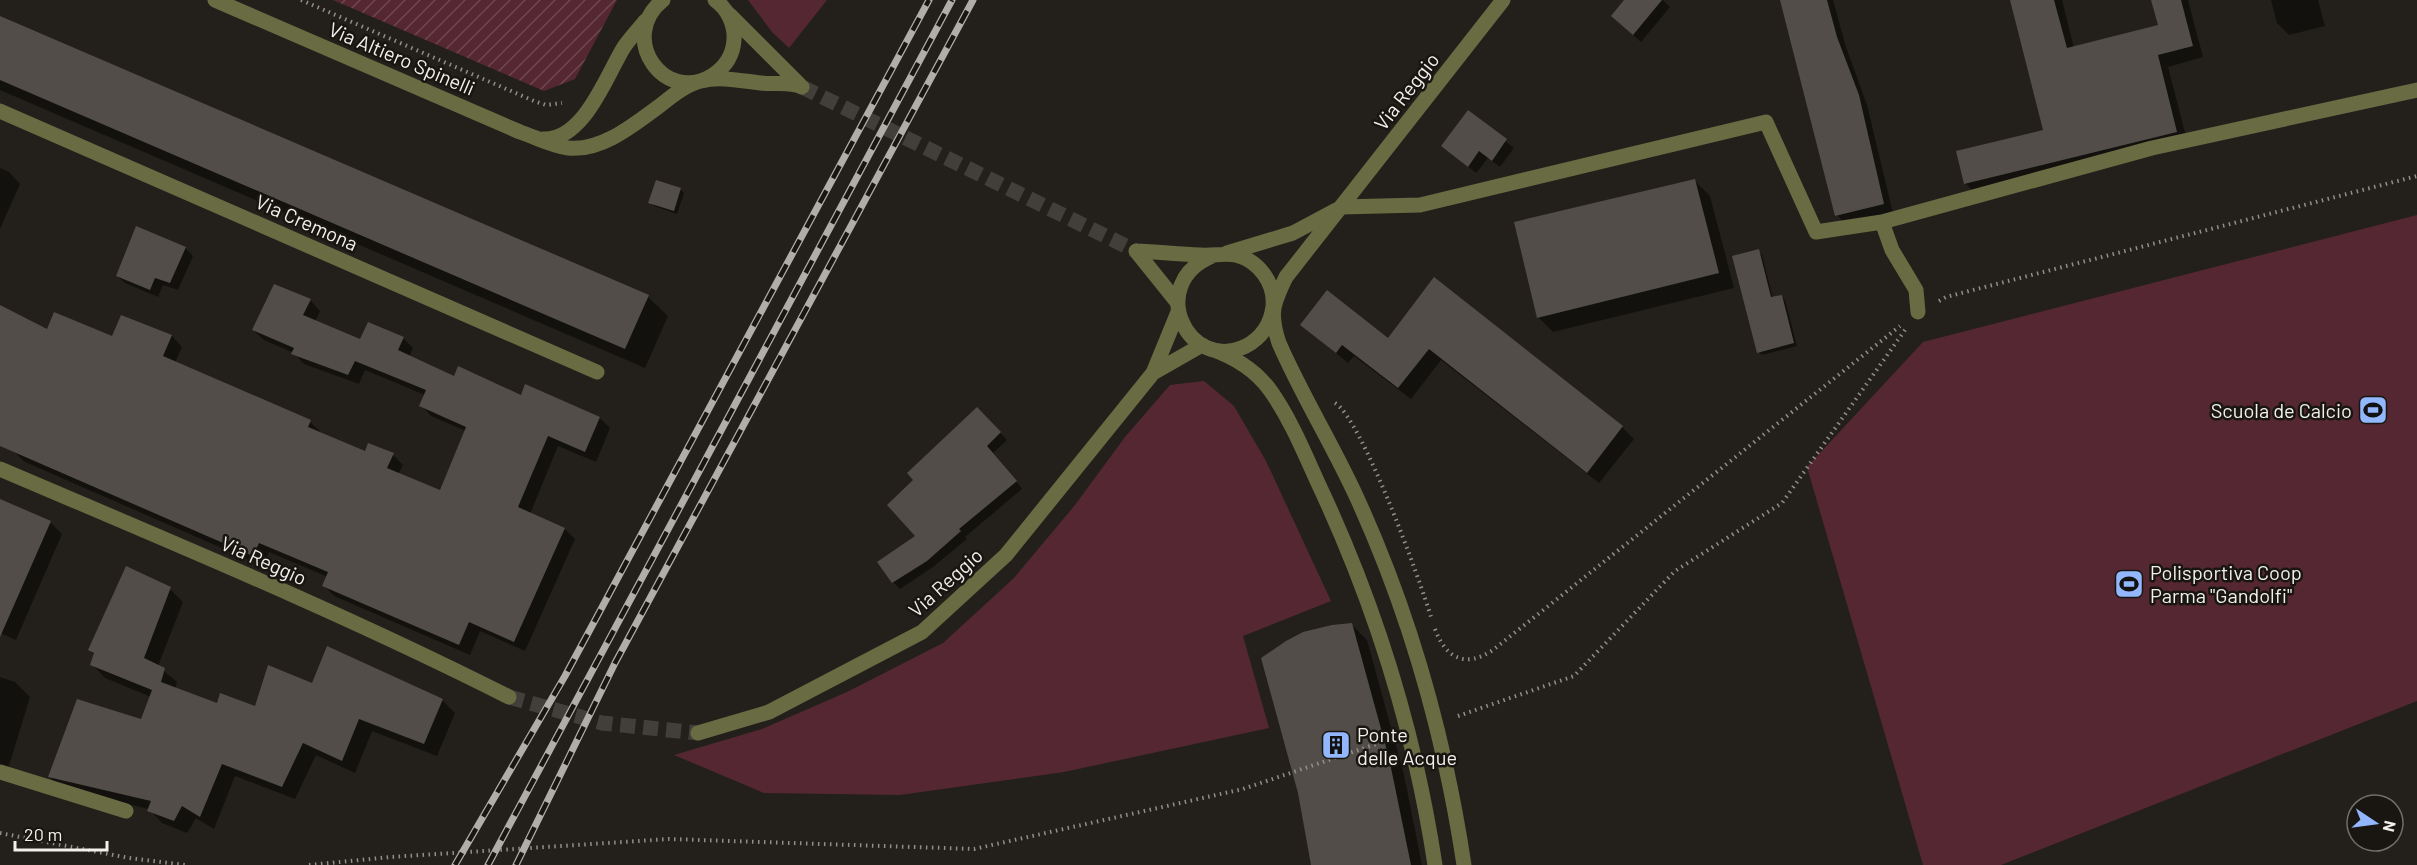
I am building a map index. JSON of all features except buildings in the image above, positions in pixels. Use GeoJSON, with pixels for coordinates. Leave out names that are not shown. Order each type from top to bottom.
{"type":"FeatureCollection","features":[{"type":"Feature","properties":{"kind":"street","name":"Via Altiero Spinelli"},"geometry":{"type":"LineString","coordinates":[[215,0],[540,138],[571,148],[598,143],[623,131],[678,92],[718,72],[730,57],[734,38],[730,18],[720,3]]}},
{"type":"Feature","properties":{"kind":"street"},"geometry":{"type":"LineString","coordinates":[[657,0],[649,15],[644,43],[656,69],[672,79],[681,82],[722,79],[787,83],[802,87],[720,3]]}},
{"type":"Feature","properties":{"kind":"street"},"geometry":{"type":"LineString","coordinates":[[540,138],[560,135],[584,115],[595,101],[625,45],[663,0]]}},
{"type":"Feature","properties":{"kind":"street","name":"Via Reggio"},"geometry":{"type":"LineString","coordinates":[[1153,373],[1207,347],[1232,350],[1253,342],[1268,325],[1273,304],[1286,277],[1503,0]]}},
{"type":"Feature","properties":{"kind":"street"},"geometry":{"type":"LineString","coordinates":[[1341,207],[1420,205],[1766,122],[1816,232],[1882,222],[2152,148],[2417,90]]}},
{"type":"Feature","properties":{"kind":"street","name":"Via Cremona"},"geometry":{"type":"LineString","coordinates":[[0,111],[597,372]]}},
{"type":"Feature","properties":{"kind":"street","name":"Via Reggio"},"geometry":{"type":"LineString","coordinates":[[698,733],[769,712],[922,632],[1006,555],[1153,373],[1178,307],[1178,292],[1187,273],[1194,266],[1218,255],[1293,233],[1341,207]]}},
{"type":"Feature","properties":{"kind":"street"},"geometry":{"type":"LineString","coordinates":[[1882,222],[1892,250],[1916,291],[1918,312]]}},
{"type":"Feature","properties":{"kind":"street"},"geometry":{"type":"LineString","coordinates":[[1435,865],[1419,777],[1398,694],[1377,628],[1351,557],[1283,412],[1261,380],[1239,362],[1207,347],[1186,331],[1178,307],[1136,251],[1235,255],[1255,264],[1269,282],[1274,324],[1279,343],[1334,447],[1398,599],[1426,687],[1448,774],[1464,865]]}},
{"type":"Feature","properties":{"kind":"street","name":"Via Reggio"},"geometry":{"type":"LineString","coordinates":[[0,469],[295,596],[435,660],[509,697]]}},
{"type":"Feature","properties":{"kind":"street"},"geometry":{"type":"LineString","coordinates":[[0,772],[126,812]]}},
{"type":"Feature","properties":{"kind":"path"},"geometry":{"type":"LineString","coordinates":[[301,0],[534,101],[553,105],[566,102]]}},
{"type":"Feature","properties":{"kind":"path"},"geometry":{"type":"LineString","coordinates":[[1436,633],[1447,652],[1459,658],[1473,659],[1493,650],[1918,312],[1946,297],[2417,176]]}},
{"type":"Feature","properties":{"kind":"path"},"geometry":{"type":"LineString","coordinates":[[1452,717],[1574,676],[1675,571],[1782,503],[1918,312]]}},
{"type":"Feature","properties":{"kind":"path"},"geometry":{"type":"LineString","coordinates":[[309,865],[391,857],[669,839],[974,849],[1243,789],[1397,736]]}},
{"type":"Feature","properties":{"kind":"path"},"geometry":{"type":"LineString","coordinates":[[0,833],[129,858],[185,865]]}},
{"type":"Feature","properties":{"kind":"shaded area"},"geometry":{"type":"Polygon","coordinates":[[[333,0],[617,0],[575,79],[544,91],[333,0]]]}},
{"type":"Feature","properties":{"kind":"shaded area"},"geometry":{"type":"Polygon","coordinates":[[[748,0],[827,0],[789,48],[772,32],[748,0]]]}},
{"type":"Feature","properties":{"kind":"shaded area","name":"Polisportiva Coop Parma \"Gandolfi\""},"geometry":{"type":"Polygon","coordinates":[[[2417,215],[2417,701],[2001,865],[1923,865],[1807,467],[1923,342],[2417,215]]]}},
{"type":"Feature","properties":{"kind":"shaded area"},"geometry":{"type":"Polygon","coordinates":[[[1204,381],[1234,406],[1266,461],[1331,601],[1243,636],[1269,728],[1064,772],[900,795],[764,793],[674,755],[762,729],[847,692],[943,643],[1014,578],[1075,505],[1125,437],[1170,385],[1204,381]]]}},
{"type":"Feature","properties":{"kind":"tunnel"},"geometry":{"type":"LineString","coordinates":[[802,87],[1136,251]]}},
{"type":"Feature","properties":{"kind":"tunnel"},"geometry":{"type":"LineString","coordinates":[[509,697],[602,723],[698,733]]}},
{"type":"Feature","properties":{"kind":"railway"},"geometry":{"type":"LineString","coordinates":[[455,865],[565,676],[929,0]]}},
{"type":"Feature","properties":{"kind":"railway"},"geometry":{"type":"LineString","coordinates":[[488,865],[952,0]]}},
{"type":"Feature","properties":{"kind":"railway"},"geometry":{"type":"LineString","coordinates":[[516,865],[615,663],[973,0]]}},
{"type":"Feature","properties":{"kind":"place","name":"Scuola de Calcio"},"geometry":{"type":"Point","coordinates":[2373,410]}},
{"type":"Feature","properties":{"kind":"place","name":"Polisportiva Coop Parma \"Gandolfi\""},"geometry":{"type":"Point","coordinates":[2129,584]}},
{"type":"Feature","properties":{"kind":"place","name":"Ponte delle Acque"},"geometry":{"type":"Point","coordinates":[1336,745]}}]}
